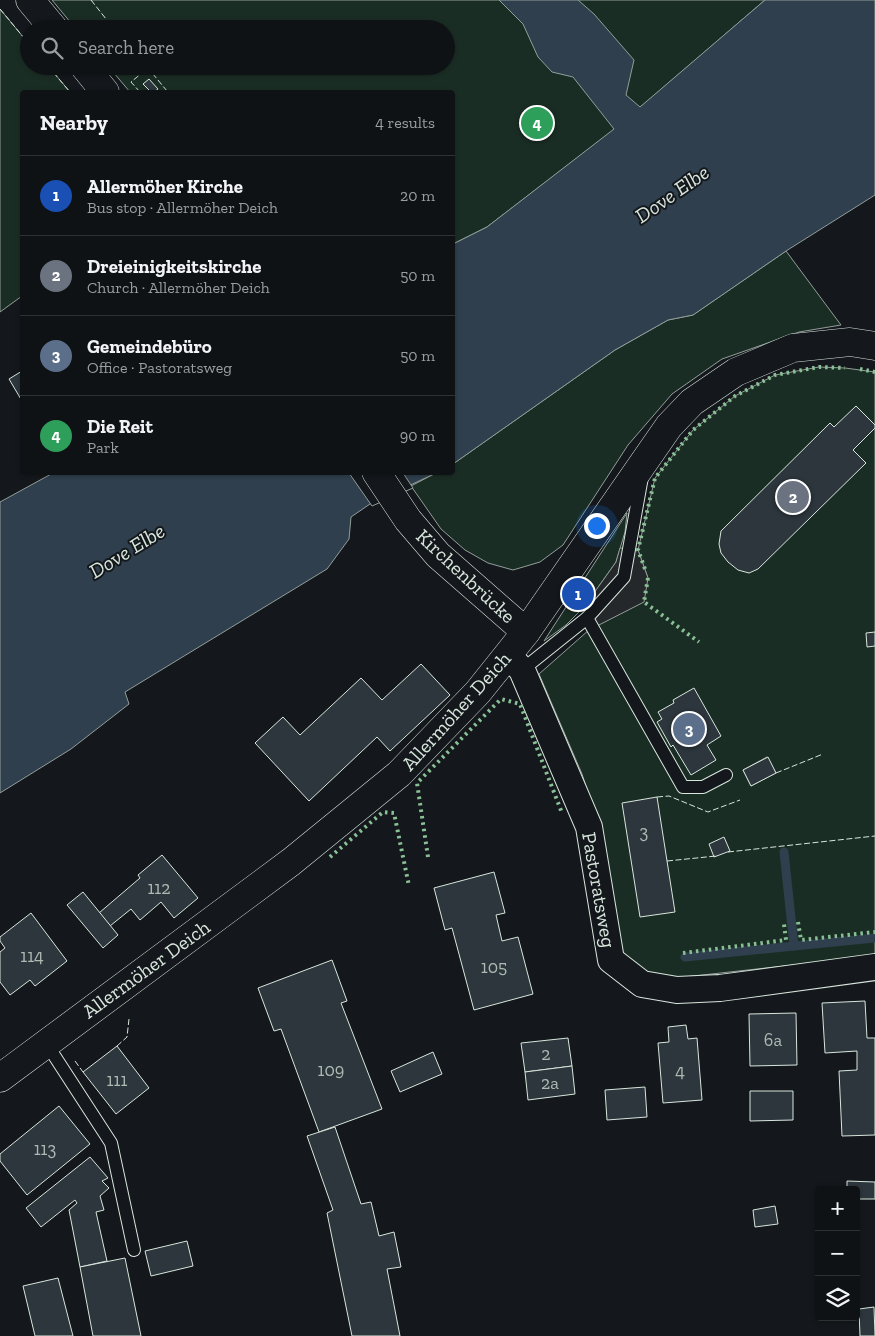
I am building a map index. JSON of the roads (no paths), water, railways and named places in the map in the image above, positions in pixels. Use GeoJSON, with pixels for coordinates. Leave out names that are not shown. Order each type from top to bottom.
{"type":"FeatureCollection","features":[{"type":"Feature","properties":{"kind":"street"},"geometry":{"type":"LineString","coordinates":[[30,0],[47,20]]}},
{"type":"Feature","properties":{"kind":"street"},"geometry":{"type":"LineString","coordinates":[[91,75],[103,90]]}},
{"type":"Feature","properties":{"kind":"street","name":"Allermöher Deich"},"geometry":{"type":"LineString","coordinates":[[0,1078],[290,862],[399,774],[478,692],[515,663],[526,632],[645,459],[669,426],[692,402],[736,372],[793,348],[850,342],[875,346]]}},
{"type":"Feature","properties":{"kind":"street","name":"Kirchenbrücke"},"geometry":{"type":"LineString","coordinates":[[378,475],[408,520],[438,555],[526,632]]}},
{"type":"Feature","properties":{"kind":"street","name":"Pastoratsweg"},"geometry":{"type":"LineString","coordinates":[[515,663],[589,827],[611,960],[642,984],[677,990],[720,988],[875,967]]}},
{"type":"Feature","properties":{"kind":"lane"},"geometry":{"type":"LineString","coordinates":[[515,663],[587,618],[624,577],[645,459]]}},
{"type":"Feature","properties":{"kind":"lane"},"geometry":{"type":"LineString","coordinates":[[587,618],[683,787],[703,787],[726,774]]}},
{"type":"Feature","properties":{"kind":"lane"},"geometry":{"type":"LineString","coordinates":[[46,1044],[111,1143],[134,1250]]}},
{"type":"Feature","properties":{"kind":"water","name":"Dove Elbe"},"geometry":{"type":"Polygon","coordinates":[[[499,0],[578,0],[594,14],[634,60],[626,95],[640,107],[765,0],[875,0],[875,195],[786,251],[693,315],[668,320],[615,350],[455,463],[455,243],[487,227],[614,129],[573,77],[552,72],[538,57],[523,24],[499,0]]]}},
{"type":"Feature","properties":{"kind":"water","name":"Dove Elbe"},"geometry":{"type":"Polygon","coordinates":[[[49,475],[432,475],[370,504],[351,517],[349,539],[327,569],[125,692],[129,704],[71,749],[0,793],[0,502],[49,475]]]}},
{"type":"Feature","properties":{"kind":"waterway"},"geometry":{"type":"LineString","coordinates":[[784,852],[794,946]]}},
{"type":"Feature","properties":{"kind":"waterway"},"geometry":{"type":"LineString","coordinates":[[685,957],[875,938]]}},
{"type":"Feature","properties":{"kind":"place","name":"Die Reit"},"geometry":{"type":"Point","coordinates":[537,123]}},
{"type":"Feature","properties":{"kind":"place","name":"Dreieinigkeitskirche"},"geometry":{"type":"Point","coordinates":[793,497]}},
{"type":"Feature","properties":{"kind":"place","name":"Allermöher Kirche"},"geometry":{"type":"Point","coordinates":[578,594]}},
{"type":"Feature","properties":{"kind":"place","name":"Gemeindebüro"},"geometry":{"type":"Point","coordinates":[689,729]}}]}
